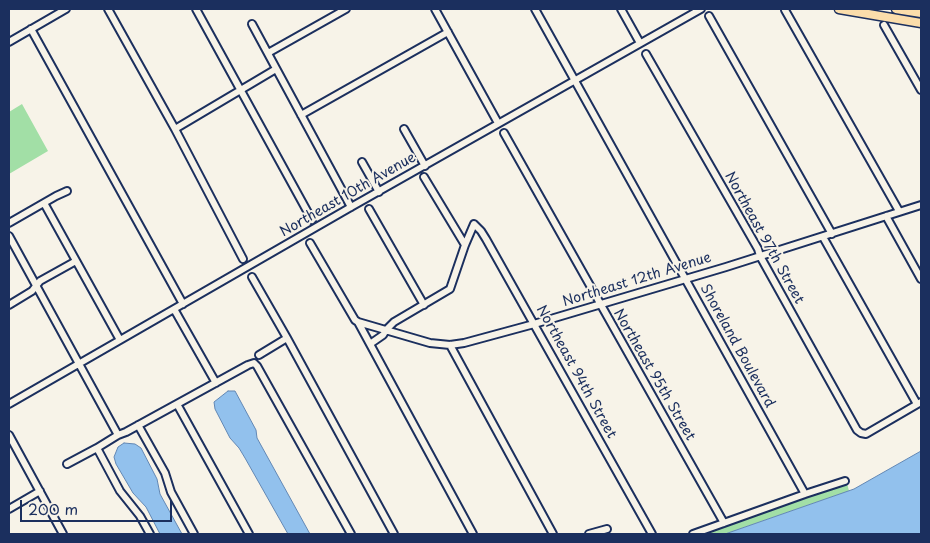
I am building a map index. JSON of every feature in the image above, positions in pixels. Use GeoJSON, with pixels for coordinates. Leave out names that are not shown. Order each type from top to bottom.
{"type":"FeatureCollection","features":[{"type":"Feature","properties":{"kind":"main road"},"geometry":{"type":"LineString","coordinates":[[839,9],[921,23]]}},
{"type":"Feature","properties":{"kind":"main road"},"geometry":{"type":"LineString","coordinates":[[897,19],[897,9],[921,13]]}},
{"type":"Feature","properties":{"kind":"street"},"geometry":{"type":"LineString","coordinates":[[9,42],[66,9]]}},
{"type":"Feature","properties":{"kind":"street"},"geometry":{"type":"LineString","coordinates":[[108,9],[175,129],[243,259]]}},
{"type":"Feature","properties":{"kind":"street"},"geometry":{"type":"LineString","coordinates":[[196,9],[312,220]]}},
{"type":"Feature","properties":{"kind":"street"},"geometry":{"type":"LineString","coordinates":[[268,54],[346,9]]}},
{"type":"Feature","properties":{"kind":"street"},"geometry":{"type":"LineString","coordinates":[[435,9],[498,123]]}},
{"type":"Feature","properties":{"kind":"street","name":"Shoreland Boulevard"},"geometry":{"type":"LineString","coordinates":[[535,9],[804,494]]}},
{"type":"Feature","properties":{"kind":"street"},"geometry":{"type":"LineString","coordinates":[[621,9],[640,43]]}},
{"type":"Feature","properties":{"kind":"street","name":"Northeast 10th Avenue"},"geometry":{"type":"LineString","coordinates":[[9,404],[498,123],[701,9]]}},
{"type":"Feature","properties":{"kind":"street"},"geometry":{"type":"LineString","coordinates":[[784,10],[899,211]]}},
{"type":"Feature","properties":{"kind":"street"},"geometry":{"type":"LineString","coordinates":[[709,16],[832,234]]}},
{"type":"Feature","properties":{"kind":"street"},"geometry":{"type":"LineString","coordinates":[[252,24],[351,207]]}},
{"type":"Feature","properties":{"kind":"street"},"geometry":{"type":"LineString","coordinates":[[884,25],[921,90]]}},
{"type":"Feature","properties":{"kind":"street"},"geometry":{"type":"LineString","coordinates":[[31,29],[183,304]]}},
{"type":"Feature","properties":{"kind":"street"},"geometry":{"type":"LineString","coordinates":[[301,115],[448,32]]}},
{"type":"Feature","properties":{"kind":"street","name":"Northeast 97th Street"},"geometry":{"type":"LineString","coordinates":[[646,54],[758,250],[857,430],[866,434],[919,403]]}},
{"type":"Feature","properties":{"kind":"street"},"geometry":{"type":"LineString","coordinates":[[175,129],[276,69]]}},
{"type":"Feature","properties":{"kind":"street"},"geometry":{"type":"LineString","coordinates":[[404,129],[424,166]]}},
{"type":"Feature","properties":{"kind":"street","name":"Northeast 95th Street"},"geometry":{"type":"LineString","coordinates":[[504,133],[724,523]]}},
{"type":"Feature","properties":{"kind":"street"},"geometry":{"type":"LineString","coordinates":[[362,162],[378,192]]}},
{"type":"Feature","properties":{"kind":"street"},"geometry":{"type":"LineString","coordinates":[[370,344],[383,335],[394,322],[450,289],[465,246],[424,177]]}},
{"type":"Feature","properties":{"kind":"street"},"geometry":{"type":"LineString","coordinates":[[9,223],[67,191]]}},
{"type":"Feature","properties":{"kind":"street"},"geometry":{"type":"LineString","coordinates":[[44,203],[120,340]]}},
{"type":"Feature","properties":{"kind":"street","name":"Northeast 12th Avenue"},"geometry":{"type":"LineString","coordinates":[[358,322],[430,343],[464,344],[823,237],[921,205]]}},
{"type":"Feature","properties":{"kind":"street"},"geometry":{"type":"LineString","coordinates":[[368,209],[424,305]]}},
{"type":"Feature","properties":{"kind":"street"},"geometry":{"type":"LineString","coordinates":[[886,216],[921,279]]}},
{"type":"Feature","properties":{"kind":"street","name":"Northeast 94th Street"},"geometry":{"type":"LineString","coordinates":[[465,246],[474,224],[486,239],[652,534]]}},
{"type":"Feature","properties":{"kind":"street"},"geometry":{"type":"LineString","coordinates":[[9,236],[118,435]]}},
{"type":"Feature","properties":{"kind":"street"},"geometry":{"type":"LineString","coordinates":[[823,237],[919,403]]}},
{"type":"Feature","properties":{"kind":"street"},"geometry":{"type":"LineString","coordinates":[[310,243],[355,320],[358,322],[474,534]]}},
{"type":"Feature","properties":{"kind":"street"},"geometry":{"type":"LineString","coordinates":[[9,304],[32,291],[40,281],[76,260]]}},
{"type":"Feature","properties":{"kind":"street"},"geometry":{"type":"LineString","coordinates":[[252,276],[394,534]]}},
{"type":"Feature","properties":{"kind":"street"},"geometry":{"type":"LineString","coordinates":[[174,309],[216,383]]}},
{"type":"Feature","properties":{"kind":"street"},"geometry":{"type":"LineString","coordinates":[[259,355],[287,338]]}},
{"type":"Feature","properties":{"kind":"street"},"geometry":{"type":"LineString","coordinates":[[450,345],[553,534]]}},
{"type":"Feature","properties":{"kind":"street"},"geometry":{"type":"LineString","coordinates":[[67,464],[254,363],[351,534]]}},
{"type":"Feature","properties":{"kind":"street"},"geometry":{"type":"LineString","coordinates":[[177,404],[249,534]]}},
{"type":"Feature","properties":{"kind":"street"},"geometry":{"type":"LineString","coordinates":[[138,425],[165,473],[171,492],[194,534]]}},
{"type":"Feature","properties":{"kind":"street"},"geometry":{"type":"LineString","coordinates":[[9,435],[63,534]]}},
{"type":"Feature","properties":{"kind":"street"},"geometry":{"type":"LineString","coordinates":[[97,448],[120,491],[140,516],[150,534]]}},
{"type":"Feature","properties":{"kind":"street"},"geometry":{"type":"LineString","coordinates":[[693,534],[845,481]]}},
{"type":"Feature","properties":{"kind":"street"},"geometry":{"type":"LineString","coordinates":[[9,509],[40,492]]}},
{"type":"Feature","properties":{"kind":"street"},"geometry":{"type":"LineString","coordinates":[[589,534],[607,529]]}},
{"type":"Feature","properties":{"kind":"green space"},"geometry":{"type":"Polygon","coordinates":[[[22,104],[48,151],[9,174],[9,112],[22,104]]]}},
{"type":"Feature","properties":{"kind":"green space"},"geometry":{"type":"Polygon","coordinates":[[[847,483],[849,491],[725,534],[702,534],[847,483]]]}},
{"type":"Feature","properties":{"kind":"water"},"geometry":{"type":"Polygon","coordinates":[[[228,391],[235,391],[256,430],[257,438],[310,534],[288,534],[239,448],[230,438],[215,409],[214,402],[228,391]]]}},
{"type":"Feature","properties":{"kind":"water"},"geometry":{"type":"Polygon","coordinates":[[[124,443],[135,444],[141,448],[157,479],[160,494],[182,534],[160,534],[146,507],[133,493],[114,457],[118,447],[124,443]]]}},
{"type":"Feature","properties":{"kind":"water"},"geometry":{"type":"Polygon","coordinates":[[[921,451],[921,534],[725,534],[854,489],[921,451]]]}}]}
